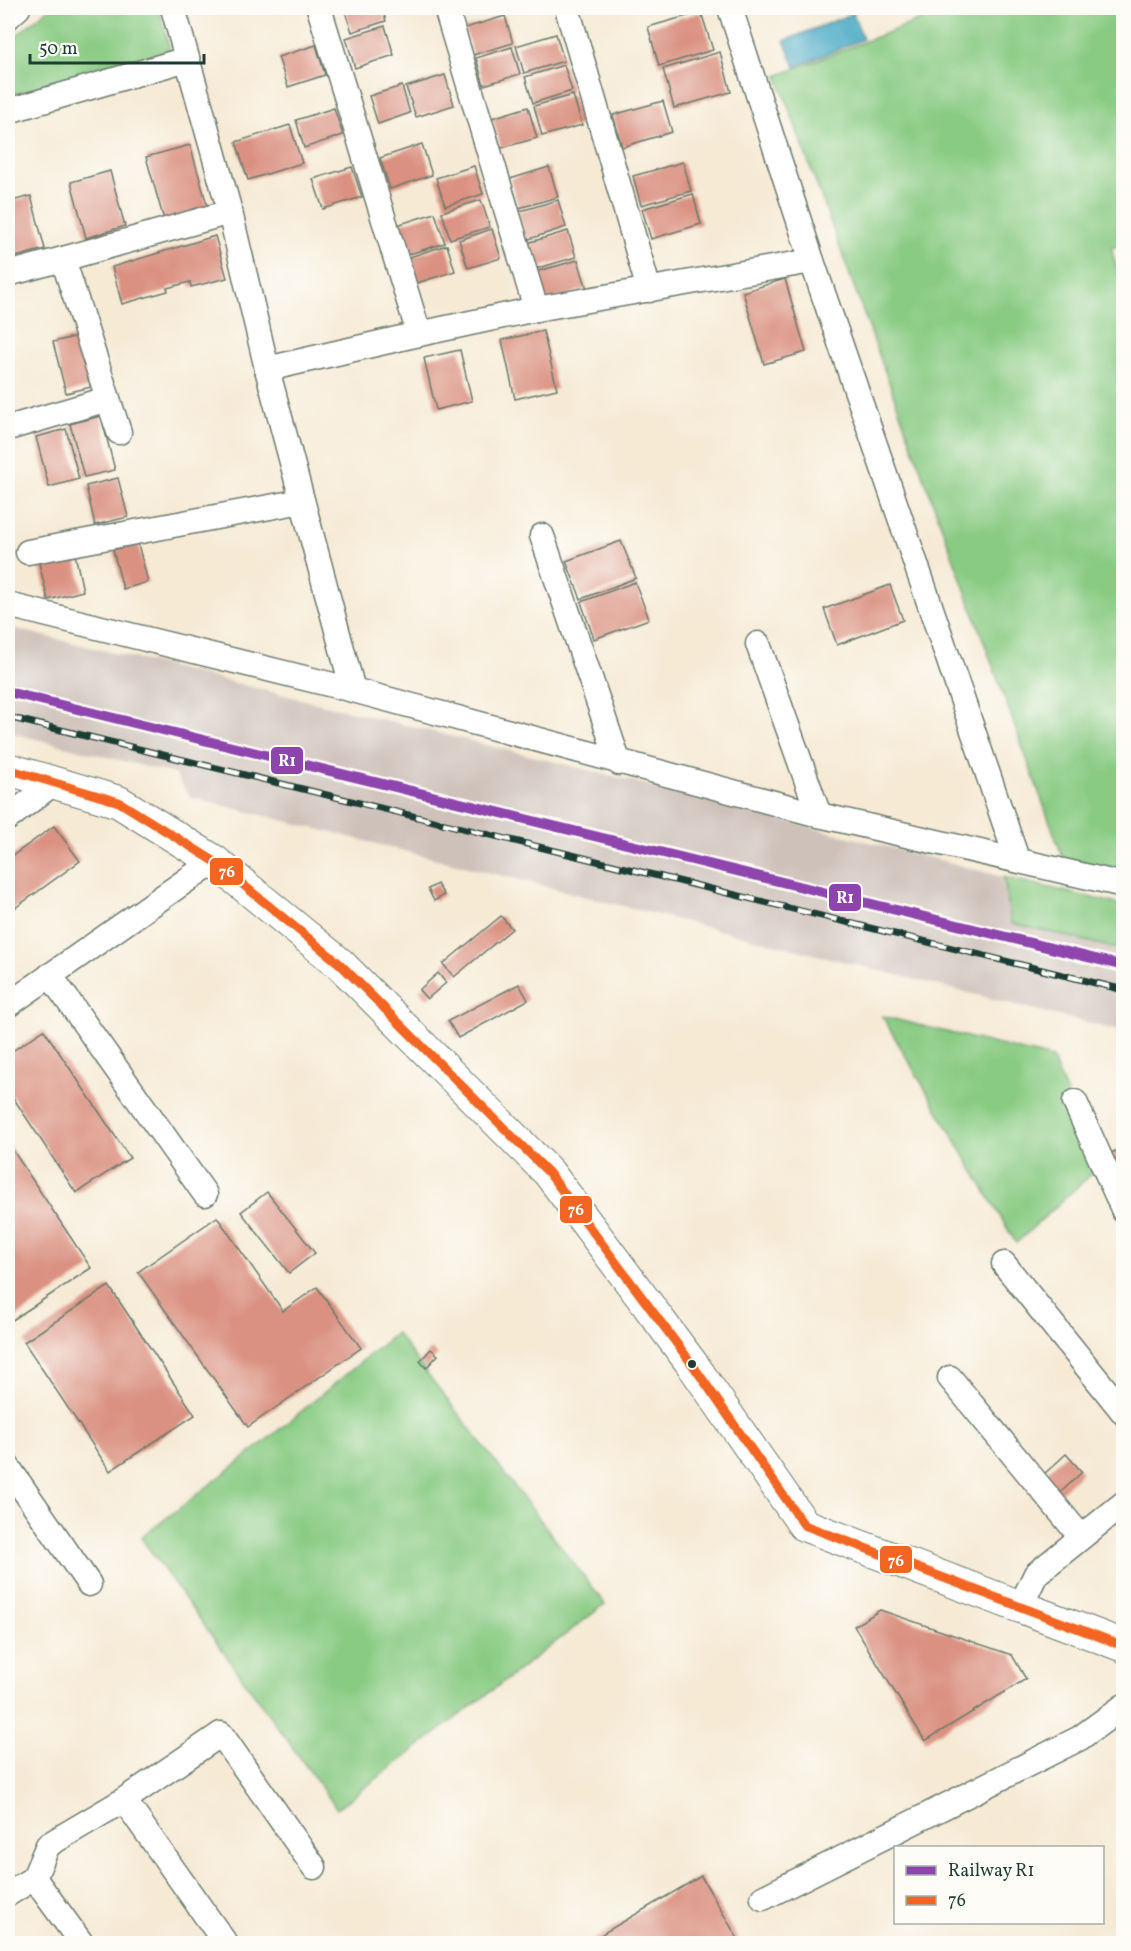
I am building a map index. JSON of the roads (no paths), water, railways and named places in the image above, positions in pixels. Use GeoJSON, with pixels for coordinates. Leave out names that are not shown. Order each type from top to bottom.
{"type":"FeatureCollection","features":[{"type":"Feature","properties":{"kind":"street"},"geometry":{"type":"LineString","coordinates":[[8,17],[18,8]]}},
{"type":"Feature","properties":{"kind":"street"},"geometry":{"type":"LineString","coordinates":[[173,8],[230,212],[267,369],[353,690]]}},
{"type":"Feature","properties":{"kind":"street"},"geometry":{"type":"LineString","coordinates":[[319,8],[419,333]]}},
{"type":"Feature","properties":{"kind":"street"},"geometry":{"type":"LineString","coordinates":[[446,8],[536,309]]}},
{"type":"Feature","properties":{"kind":"street"},"geometry":{"type":"LineString","coordinates":[[567,8],[649,290]]}},
{"type":"Feature","properties":{"kind":"street"},"geometry":{"type":"LineString","coordinates":[[729,8],[812,261],[1017,859]]}},
{"type":"Feature","properties":{"kind":"street"},"geometry":{"type":"LineString","coordinates":[[8,111],[187,59]]}},
{"type":"Feature","properties":{"kind":"street"},"geometry":{"type":"LineString","coordinates":[[8,274],[230,212]]}},
{"type":"Feature","properties":{"kind":"street"},"geometry":{"type":"LineString","coordinates":[[63,259],[119,432]]}},
{"type":"Feature","properties":{"kind":"street"},"geometry":{"type":"LineString","coordinates":[[267,369],[419,333],[536,309],[812,261]]}},
{"type":"Feature","properties":{"kind":"street"},"geometry":{"type":"LineString","coordinates":[[8,428],[108,399]]}},
{"type":"Feature","properties":{"kind":"street"},"geometry":{"type":"LineString","coordinates":[[28,552],[302,501]]}},
{"type":"Feature","properties":{"kind":"street"},"geometry":{"type":"LineString","coordinates":[[542,536],[619,763]]}},
{"type":"Feature","properties":{"kind":"street"},"geometry":{"type":"LineString","coordinates":[[8,605],[353,690],[819,815],[1124,885]]}},
{"type":"Feature","properties":{"kind":"street"},"geometry":{"type":"LineString","coordinates":[[758,644],[819,815]]}},
{"type":"Feature","properties":{"kind":"street"},"geometry":{"type":"LineString","coordinates":[[8,770],[119,802],[214,861],[340,964],[549,1173],[692,1364],[804,1525],[1124,1646]]}},
{"type":"Feature","properties":{"kind":"street"},"geometry":{"type":"LineString","coordinates":[[8,818],[55,782]]}},
{"type":"Feature","properties":{"kind":"street"},"geometry":{"type":"LineString","coordinates":[[8,1005],[214,861]]}},
{"type":"Feature","properties":{"kind":"street"},"geometry":{"type":"LineString","coordinates":[[50,975],[205,1194]]}},
{"type":"Feature","properties":{"kind":"street"},"geometry":{"type":"LineString","coordinates":[[1075,1102],[1124,1211]]}},
{"type":"Feature","properties":{"kind":"street"},"geometry":{"type":"LineString","coordinates":[[1004,1264],[1124,1413]]}},
{"type":"Feature","properties":{"kind":"street"},"geometry":{"type":"LineString","coordinates":[[950,1378],[1082,1537]]}},
{"type":"Feature","properties":{"kind":"street"},"geometry":{"type":"LineString","coordinates":[[8,1467],[89,1584]]}},
{"type":"Feature","properties":{"kind":"street"},"geometry":{"type":"LineString","coordinates":[[1020,1607],[1036,1574],[1124,1503]]}},
{"type":"Feature","properties":{"kind":"street"},"geometry":{"type":"LineString","coordinates":[[763,1898],[1080,1738],[1124,1707]]}},
{"type":"Feature","properties":{"kind":"street"},"geometry":{"type":"LineString","coordinates":[[8,1894],[34,1878],[48,1845],[124,1800],[221,1734],[314,1867]]}},
{"type":"Feature","properties":{"kind":"street"},"geometry":{"type":"LineString","coordinates":[[124,1800],[226,1944]]}},
{"type":"Feature","properties":{"kind":"street"},"geometry":{"type":"LineString","coordinates":[[34,1878],[82,1944]]}},
{"type":"Feature","properties":{"kind":"water"},"geometry":{"type":"Polygon","coordinates":[[[853,13],[863,39],[795,67],[784,41],[853,13]]]}},
{"type":"Feature","properties":{"kind":"railway"},"geometry":{"type":"LineString","coordinates":[[8,717],[1124,990]]}},
{"type":"Feature","properties":{"kind":"rail line","name":"R1"},"geometry":{"type":"LineString","coordinates":[[8,692],[1124,966]]}}]}
